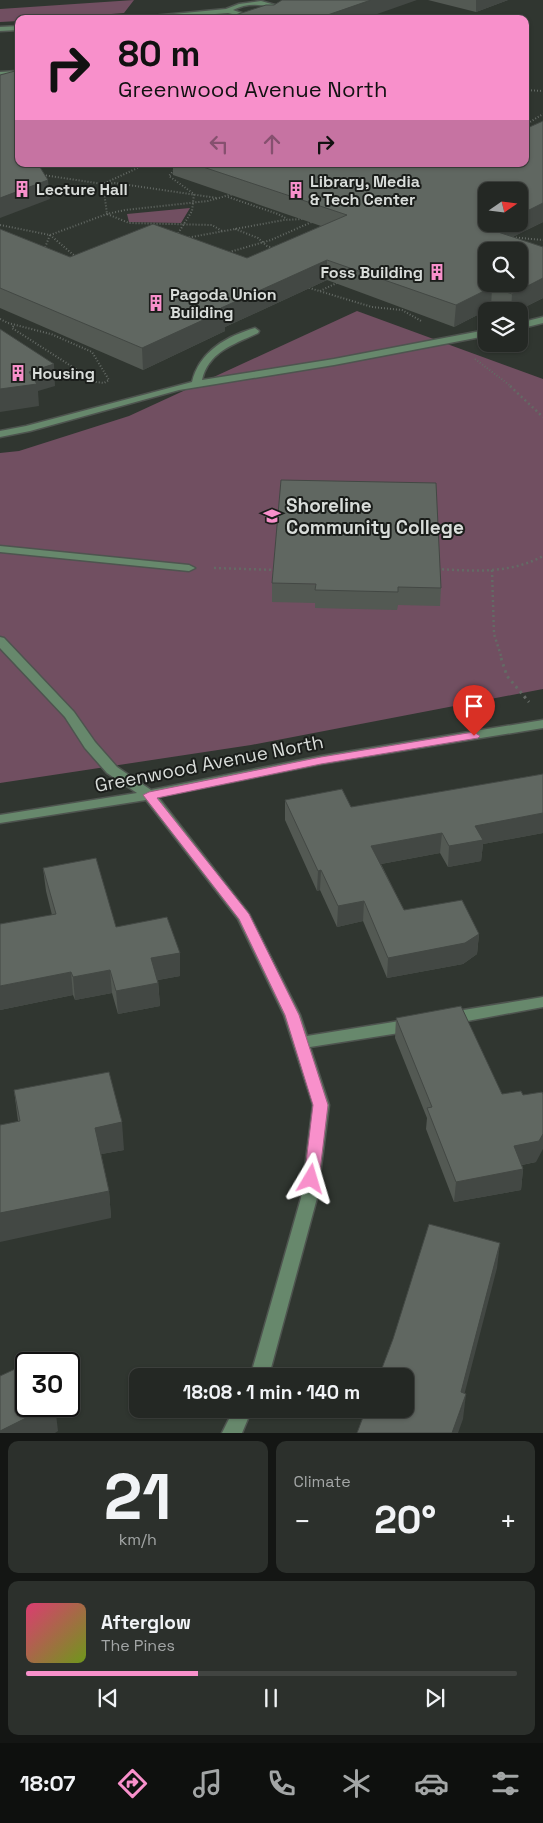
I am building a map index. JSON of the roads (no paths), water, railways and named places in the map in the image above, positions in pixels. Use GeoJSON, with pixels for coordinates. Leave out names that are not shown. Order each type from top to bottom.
{"type":"FeatureCollection","features":[{"type":"Feature","properties":{"kind":"street"},"geometry":{"type":"LineString","coordinates":[[176,15],[228,10],[238,6],[269,5],[282,10],[278,15]]}},
{"type":"Feature","properties":{"kind":"street"},"geometry":{"type":"LineString","coordinates":[[228,10],[240,15]]}},
{"type":"Feature","properties":{"kind":"street"},"geometry":{"type":"LineString","coordinates":[[0,29],[15,28]]}},
{"type":"Feature","properties":{"kind":"street"},"geometry":{"type":"LineString","coordinates":[[0,74],[15,74]]}},
{"type":"Feature","properties":{"kind":"street"},"geometry":{"type":"LineString","coordinates":[[528,324],[543,320]]}},
{"type":"Feature","properties":{"kind":"street"},"geometry":{"type":"LineString","coordinates":[[196,384],[198,370],[213,351],[255,331]]}},
{"type":"Feature","properties":{"kind":"street"},"geometry":{"type":"LineString","coordinates":[[0,434],[27,429],[137,397],[196,384],[334,362],[478,335]]}},
{"type":"Feature","properties":{"kind":"street"},"geometry":{"type":"LineString","coordinates":[[0,549],[189,568]]}},
{"type":"Feature","properties":{"kind":"street"},"geometry":{"type":"LineString","coordinates":[[0,641],[70,715],[90,745],[112,770],[149,795],[244,918],[292,1015],[321,1105],[309,1198],[262,1368]]}},
{"type":"Feature","properties":{"kind":"street","name":"Greenwood Avenue North"},"geometry":{"type":"LineString","coordinates":[[0,819],[149,795],[321,760],[543,724]]}},
{"type":"Feature","properties":{"kind":"street"},"geometry":{"type":"LineString","coordinates":[[300,1043],[543,1002]]}},
{"type":"Feature","properties":{"kind":"street"},"geometry":{"type":"LineString","coordinates":[[232,1433],[239,1418]]}},
{"type":"Feature","properties":{"kind":"place","name":"Lecture Hall"},"geometry":{"type":"Point","coordinates":[22,189]}},
{"type":"Feature","properties":{"kind":"place","name":"Library, Media & Tech Center"},"geometry":{"type":"Point","coordinates":[296,190]}},
{"type":"Feature","properties":{"kind":"place","name":"Foss Building"},"geometry":{"type":"Point","coordinates":[437,272]}},
{"type":"Feature","properties":{"kind":"place","name":"Pagoda Union Building"},"geometry":{"type":"Point","coordinates":[156,303]}},
{"type":"Feature","properties":{"kind":"place","name":"Housing"},"geometry":{"type":"Point","coordinates":[18,373]}},
{"type":"Feature","properties":{"kind":"place","name":"Shoreline Community College"},"geometry":{"type":"Point","coordinates":[272,516]}}]}
